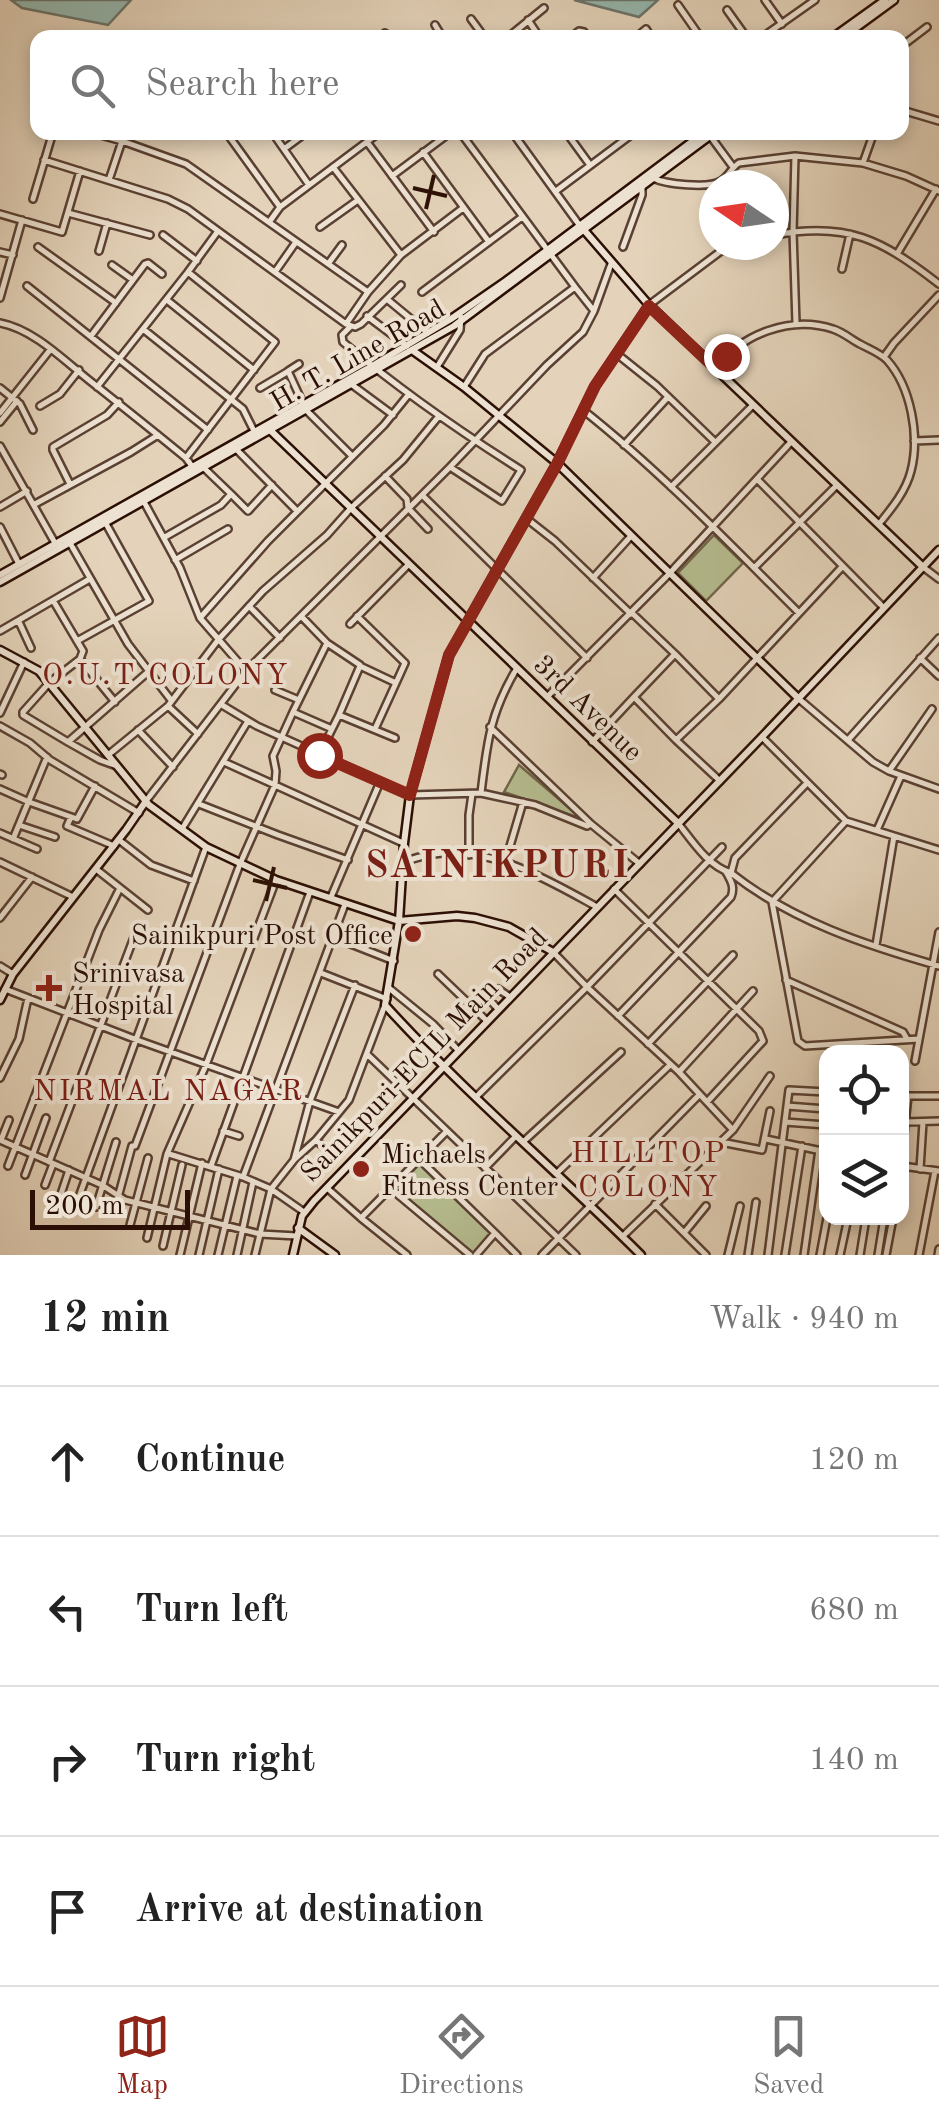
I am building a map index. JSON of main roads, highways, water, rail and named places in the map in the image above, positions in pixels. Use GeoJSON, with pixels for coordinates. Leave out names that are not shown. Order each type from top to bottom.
{"type":"FeatureCollection","features":[{"type":"Feature","properties":{"kind":"water"},"geometry":{"type":"Polygon","coordinates":[[[11,0],[131,0],[108,25],[22,8],[11,0]]]}},
{"type":"Feature","properties":{"kind":"water"},"geometry":{"type":"Polygon","coordinates":[[[574,0],[658,0],[639,17],[574,0]]]}},
{"type":"Feature","properties":{"kind":"place","name":"Sainikpuri Post Office"},"geometry":{"type":"Point","coordinates":[413,934]}},
{"type":"Feature","properties":{"kind":"place","name":"Srinivasa Hospital"},"geometry":{"type":"Point","coordinates":[49,988]}},
{"type":"Feature","properties":{"kind":"place","name":"Michaels Fitness Center"},"geometry":{"type":"Point","coordinates":[361,1169]}},
{"type":"Feature","properties":{"kind":"district","name":"O.U.T COLONY"},"geometry":{"type":"Point","coordinates":[166,674]}},
{"type":"Feature","properties":{"kind":"district","name":"SAINIKPURI"},"geometry":{"type":"Point","coordinates":[498,864]}},
{"type":"Feature","properties":{"kind":"district","name":"NIRMAL NAGAR"},"geometry":{"type":"Point","coordinates":[169,1090]}},
{"type":"Feature","properties":{"kind":"district","name":"HILLTOP COLONY"},"geometry":{"type":"Point","coordinates":[649,1169]}}]}
